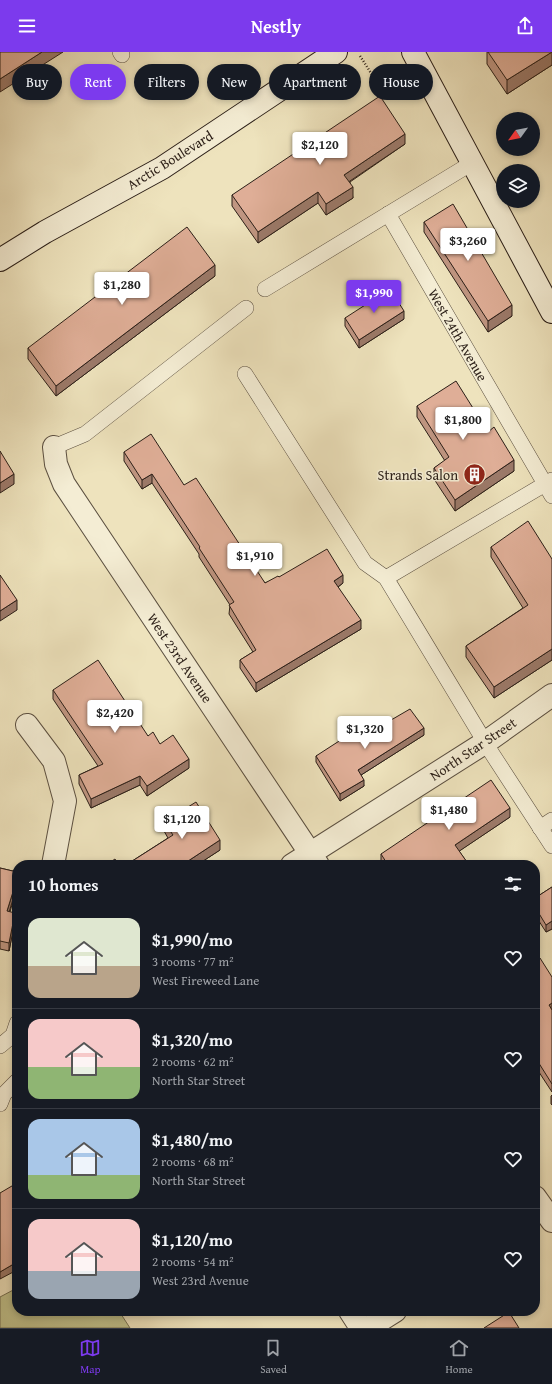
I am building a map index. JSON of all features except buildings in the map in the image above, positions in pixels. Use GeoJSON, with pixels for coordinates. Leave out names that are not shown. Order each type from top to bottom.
{"type":"FeatureCollection","features":[{"type":"Feature","properties":{"kind":"street","name":"Arctic Boulevard"},"geometry":{"type":"LineString","coordinates":[[0,260],[45,232],[162,168],[336,52]]}},
{"type":"Feature","properties":{"kind":"street"},"geometry":{"type":"LineString","coordinates":[[413,52],[552,312]]}},
{"type":"Feature","properties":{"kind":"street","name":"West 23rd Avenue"},"geometry":{"type":"LineString","coordinates":[[54,447],[56,464],[64,484],[314,859]]}},
{"type":"Feature","properties":{"kind":"street","name":"North Star Street"},"geometry":{"type":"LineString","coordinates":[[314,859],[486,742],[552,695]]}},
{"type":"Feature","properties":{"kind":"street"},"geometry":{"type":"LineString","coordinates":[[27,725],[54,761],[64,800],[54,860]]}},
{"type":"Feature","properties":{"kind":"street"},"geometry":{"type":"LineString","coordinates":[[353,1316],[361,1328]]}},
{"type":"Feature","properties":{"kind":"street"},"geometry":{"type":"LineString","coordinates":[[368,1328],[387,1316]]}},
{"type":"Feature","properties":{"kind":"lane"},"geometry":{"type":"LineString","coordinates":[[265,289],[472,163]]}},
{"type":"Feature","properties":{"kind":"lane","name":"West 24th Avenue"},"geometry":{"type":"LineString","coordinates":[[388,214],[550,487]]}},
{"type":"Feature","properties":{"kind":"lane"},"geometry":{"type":"LineString","coordinates":[[54,447],[85,434],[246,308]]}},
{"type":"Feature","properties":{"kind":"lane"},"geometry":{"type":"LineString","coordinates":[[245,374],[365,563],[386,578],[491,752],[546,824],[552,846]]}},
{"type":"Feature","properties":{"kind":"lane"},"geometry":{"type":"LineString","coordinates":[[386,578],[550,487]]}},
{"type":"Feature","properties":{"kind":"lane"},"geometry":{"type":"LineString","coordinates":[[0,1046],[12,1036]]}},
{"type":"Feature","properties":{"kind":"lane"},"geometry":{"type":"LineString","coordinates":[[0,1104],[4,1094],[12,1087]]}},
{"type":"Feature","properties":{"kind":"path"},"geometry":{"type":"LineString","coordinates":[[358,52],[369,70]]}},
{"type":"Feature","properties":{"kind":"green space"},"geometry":{"type":"Polygon","coordinates":[[[12,1291],[12,1316],[122,1316],[130,1328],[0,1328],[0,1297],[12,1291]]]}},
{"type":"Feature","properties":{"kind":"place","name":"Strands Salon"},"geometry":{"type":"Point","coordinates":[474,475]}}]}
